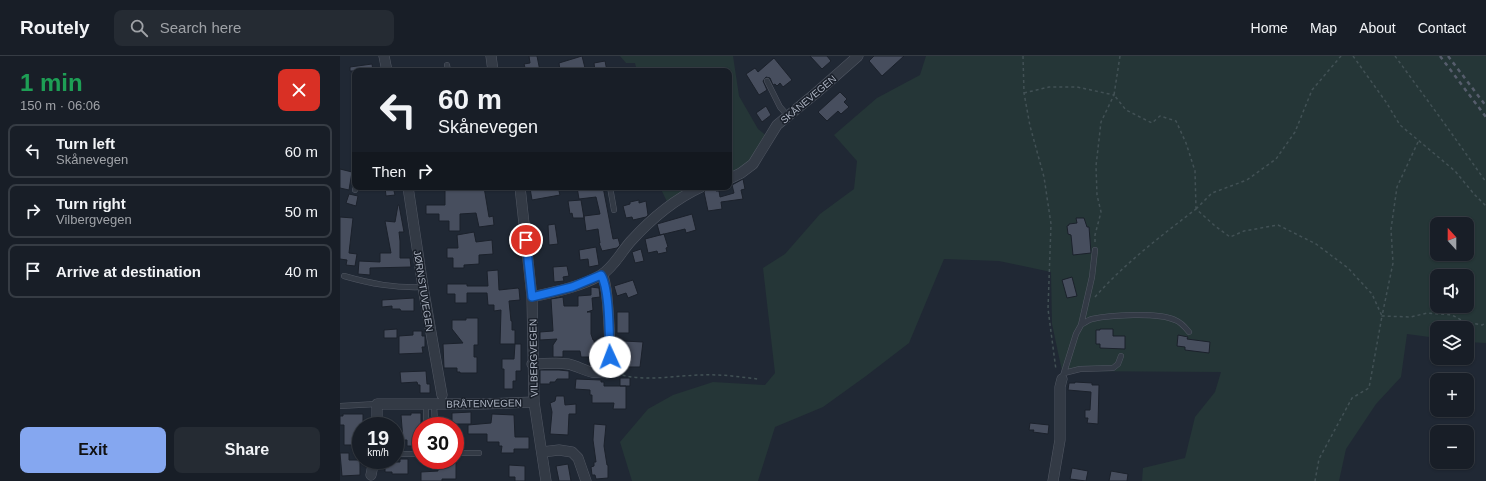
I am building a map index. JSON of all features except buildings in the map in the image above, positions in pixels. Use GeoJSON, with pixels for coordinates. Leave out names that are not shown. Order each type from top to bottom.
{"type":"FeatureCollection","features":[{"type":"Feature","properties":{"kind":"street"},"geometry":{"type":"LineString","coordinates":[[384,56],[386,68]]}},
{"type":"Feature","properties":{"kind":"street"},"geometry":{"type":"LineString","coordinates":[[491,56],[493,68]]}},
{"type":"Feature","properties":{"kind":"street","name":"SKÅNEVEGEN"},"geometry":{"type":"LineString","coordinates":[[732,178],[742,173],[753,164],[777,124],[816,93],[853,58]]}},
{"type":"Feature","properties":{"kind":"street","name":"JØRNSTUVEGEN"},"geometry":{"type":"LineString","coordinates":[[408,190],[422,287],[442,395]]}},
{"type":"Feature","properties":{"kind":"street","name":"VILBERGVEGEN"},"geometry":{"type":"LineString","coordinates":[[520,190],[532,297],[532,364],[534,402],[546,481]]}},
{"type":"Feature","properties":{"kind":"street"},"geometry":{"type":"LineString","coordinates":[[532,297],[572,287],[601,275],[632,240],[661,213],[679,199],[696,190]]}},
{"type":"Feature","properties":{"kind":"street"},"geometry":{"type":"LineString","coordinates":[[532,364],[567,364],[582,370],[593,372],[608,370],[610,366],[610,354],[607,301],[604,280],[601,275]]}},
{"type":"Feature","properties":{"kind":"street"},"geometry":{"type":"LineString","coordinates":[[1053,481],[1060,440],[1062,380]]}},
{"type":"Feature","properties":{"kind":"street","name":"BRÅTENVEGEN"},"geometry":{"type":"LineString","coordinates":[[377,404],[534,402]]}},
{"type":"Feature","properties":{"kind":"street"},"geometry":{"type":"LineString","coordinates":[[377,404],[377,417]]}},
{"type":"Feature","properties":{"kind":"street"},"geometry":{"type":"LineString","coordinates":[[542,452],[558,450],[572,452],[578,458],[586,481]]}},
{"type":"Feature","properties":{"kind":"street"},"geometry":{"type":"LineString","coordinates":[[372,475],[373,469]]}},
{"type":"Feature","properties":{"kind":"lane"},"geometry":{"type":"LineString","coordinates":[[767,81],[780,107],[788,116]]}},
{"type":"Feature","properties":{"kind":"lane"},"geometry":{"type":"LineString","coordinates":[[611,190],[614,210]]}},
{"type":"Feature","properties":{"kind":"lane"},"geometry":{"type":"LineString","coordinates":[[1062,380],[1076,334],[1081,325],[1092,277],[1095,250]]}},
{"type":"Feature","properties":{"kind":"lane"},"geometry":{"type":"LineString","coordinates":[[344,276],[386,286],[401,288],[422,287]]}},
{"type":"Feature","properties":{"kind":"lane"},"geometry":{"type":"LineString","coordinates":[[1081,325],[1090,320],[1102,317],[1137,315],[1163,316],[1177,320],[1188,332]]}},
{"type":"Feature","properties":{"kind":"lane"},"geometry":{"type":"LineString","coordinates":[[1062,380],[1080,369],[1113,368],[1118,364],[1121,356]]}},
{"type":"Feature","properties":{"kind":"lane"},"geometry":{"type":"LineString","coordinates":[[340,406],[377,404]]}},
{"type":"Feature","properties":{"kind":"lane"},"geometry":{"type":"LineString","coordinates":[[428,417],[430,404]]}},
{"type":"Feature","properties":{"kind":"lane","name":"BRÅTENVEGEN"},"geometry":{"type":"LineString","coordinates":[[430,404],[433,417]]}},
{"type":"Feature","properties":{"kind":"lane"},"geometry":{"type":"LineString","coordinates":[[464,453],[479,453]]}},
{"type":"Feature","properties":{"kind":"path"},"geometry":{"type":"LineString","coordinates":[[1023,56],[1024,94],[1030,126],[1044,177],[1051,224],[1048,309],[1056,369],[1062,380]]}},
{"type":"Feature","properties":{"kind":"path"},"geometry":{"type":"LineString","coordinates":[[1095,250],[1095,235],[1101,212],[1097,195],[1096,166],[1101,122],[1114,95],[1120,56]]}},
{"type":"Feature","properties":{"kind":"path"},"geometry":{"type":"LineString","coordinates":[[1095,298],[1121,270],[1159,237],[1196,209],[1212,193],[1247,180],[1276,160],[1295,132],[1312,90],[1341,56]]}},
{"type":"Feature","properties":{"kind":"path"},"geometry":{"type":"LineString","coordinates":[[1353,56],[1386,102],[1400,125],[1418,142],[1455,171],[1486,206]]}},
{"type":"Feature","properties":{"kind":"path"},"geometry":{"type":"LineString","coordinates":[[1395,56],[1486,182]]}},
{"type":"Feature","properties":{"kind":"path"},"geometry":{"type":"LineString","coordinates":[[1024,94],[1049,87],[1077,87],[1114,95],[1126,110],[1152,123],[1160,116],[1176,121],[1186,143],[1195,171],[1196,209],[1230,237],[1244,232],[1278,226],[1316,244],[1348,268],[1372,294],[1382,316]]}},
{"type":"Feature","properties":{"kind":"path"},"geometry":{"type":"LineString","coordinates":[[1315,481],[1319,459],[1352,398],[1368,388],[1393,263],[1391,229],[1397,186],[1418,142]]}},
{"type":"Feature","properties":{"kind":"path"},"geometry":{"type":"LineString","coordinates":[[1382,316],[1412,318],[1427,313],[1452,315],[1465,322],[1482,326],[1486,323]]}},
{"type":"Feature","properties":{"kind":"path"},"geometry":{"type":"LineString","coordinates":[[608,370],[622,376],[674,378],[703,375],[758,379]]}},
{"type":"Feature","properties":{"kind":"shaded area"},"geometry":{"type":"Polygon","coordinates":[[[620,56],[733,56],[739,96],[758,129],[768,137],[743,173],[732,177],[732,68],[636,68],[635,63],[626,63],[620,56]]]}},
{"type":"Feature","properties":{"kind":"shaded area"},"geometry":{"type":"Polygon","coordinates":[[[926,56],[1486,56],[1486,343],[1474,342],[1474,321],[1430,321],[1430,337],[1407,334],[1401,377],[1376,404],[1346,449],[1339,481],[1142,481],[1143,468],[1185,458],[1195,417],[1215,392],[1221,372],[1062,371],[1052,324],[1051,272],[999,261],[944,259],[909,343],[823,407],[775,427],[758,481],[632,481],[620,442],[648,409],[673,395],[713,382],[765,385],[775,373],[763,268],[785,254],[820,214],[854,189],[857,161],[834,135],[877,98],[920,75],[926,56]]]}},
{"type":"Feature","properties":{"kind":"shaded area"},"geometry":{"type":"Polygon","coordinates":[[[661,190],[699,190],[669,206],[661,190]]]}},
{"type":"Feature","properties":{"kind":"railway"},"geometry":{"type":"LineString","coordinates":[[1440,56],[1486,117]]}},
{"type":"Feature","properties":{"kind":"railway"},"geometry":{"type":"LineString","coordinates":[[1448,56],[1486,106]]}},
{"type":"Feature","properties":{"kind":"route"},"geometry":{"type":"LineString","coordinates":[[526,240],[532,297],[572,287],[601,275],[604,280],[607,301],[610,357]]}}]}
